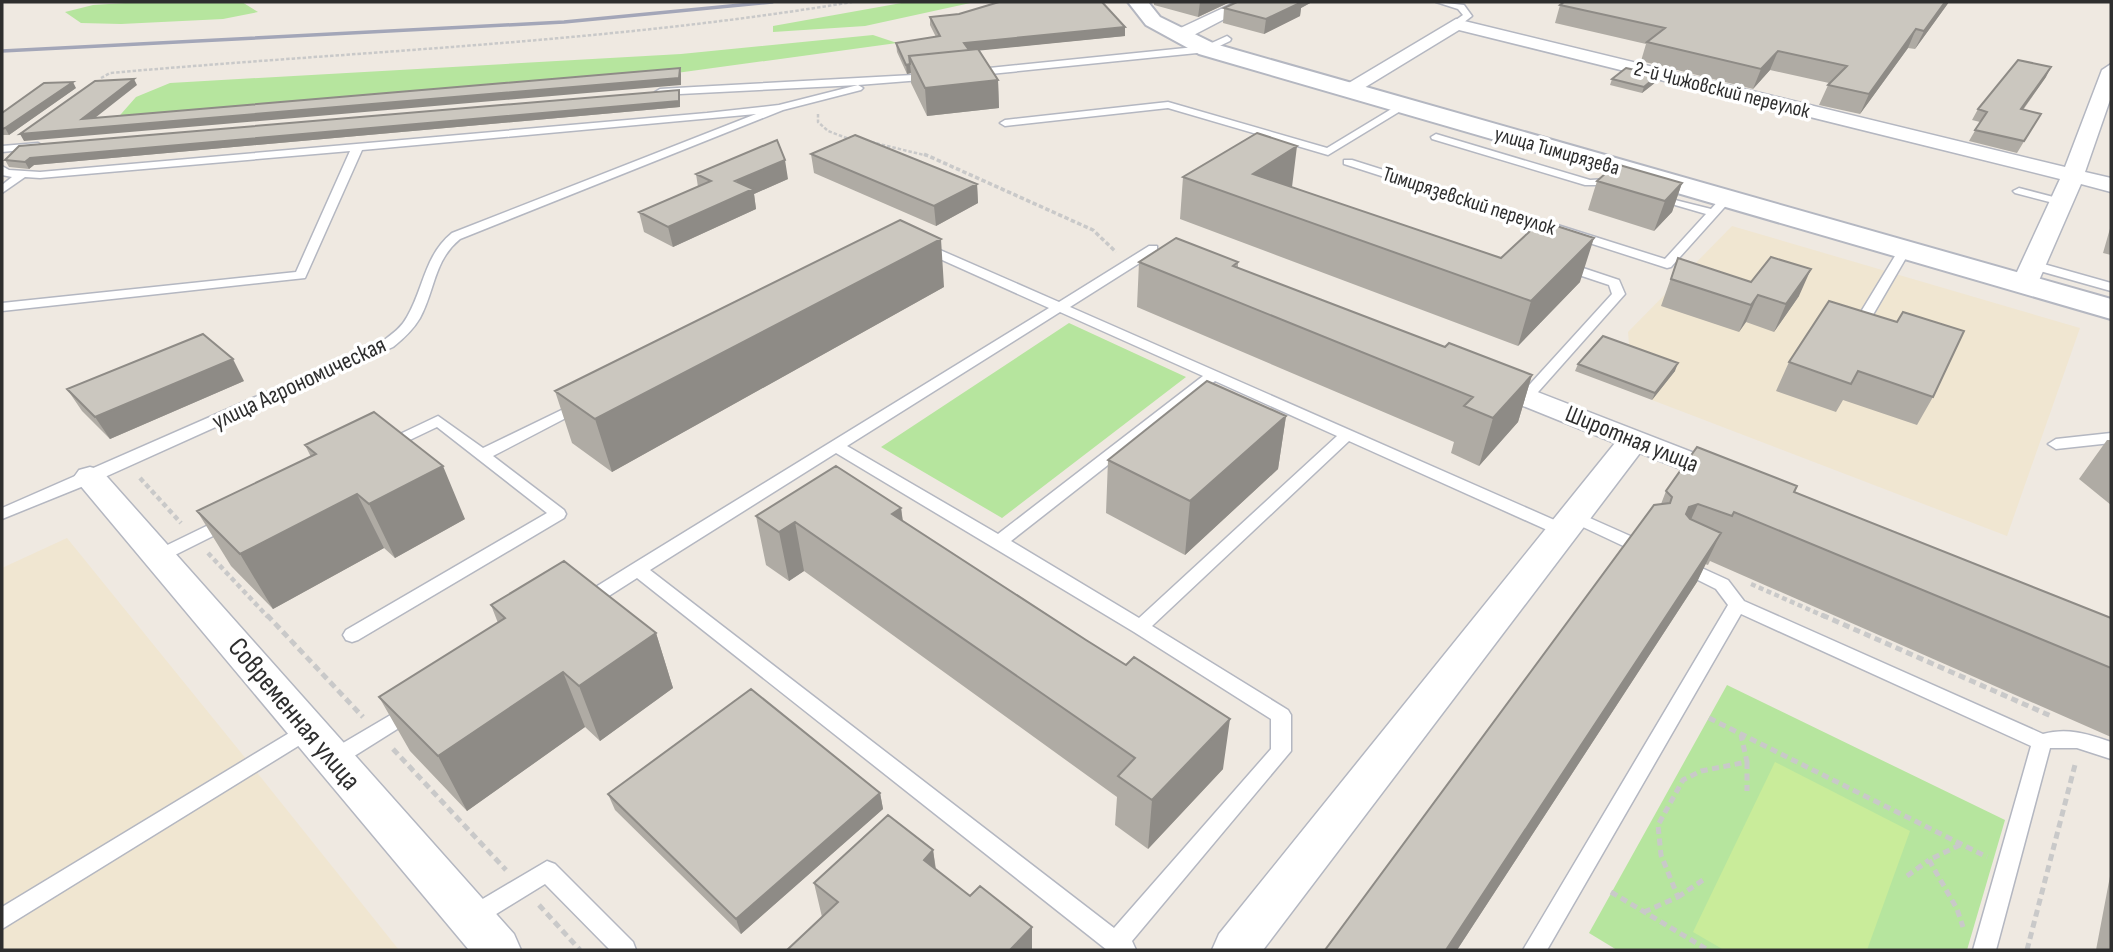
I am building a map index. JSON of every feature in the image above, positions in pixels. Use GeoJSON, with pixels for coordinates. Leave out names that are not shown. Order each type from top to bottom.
{"type":"FeatureCollection","features":[{"type":"Feature","properties":{"kind":"main road","name":"улица Тимирязева"},"geometry":{"type":"LineString","coordinates":[[1138,2],[1153,21],[1180,36],[1217,44],[1616,179],[1904,251],[2028,275],[2111,309]]}},
{"type":"Feature","properties":{"kind":"street"},"geometry":{"type":"LineString","coordinates":[[1180,36],[1250,2]]}},
{"type":"Feature","properties":{"kind":"street"},"geometry":{"type":"LineString","coordinates":[[1347,90],[1456,24]]}},
{"type":"Feature","properties":{"kind":"street","name":"2-й Чижовский переулок"},"geometry":{"type":"LineString","coordinates":[[1456,24],[2111,185]]}},
{"type":"Feature","properties":{"kind":"street"},"geometry":{"type":"LineString","coordinates":[[2028,275],[2073,176],[2111,70]]}},
{"type":"Feature","properties":{"kind":"street","name":"Широтная улица"},"geometry":{"type":"LineString","coordinates":[[1461,371],[1750,486]]}},
{"type":"Feature","properties":{"kind":"street"},"geometry":{"type":"LineString","coordinates":[[1235,950],[1634,440]]}},
{"type":"Feature","properties":{"kind":"street","name":"Современная улица"},"geometry":{"type":"LineString","coordinates":[[90,477],[498,950]]}},
{"type":"Feature","properties":{"kind":"lane"},"geometry":{"type":"LineString","coordinates":[[1440,2],[1461,7],[1468,16],[1456,24]]}},
{"type":"Feature","properties":{"kind":"lane"},"geometry":{"type":"LineString","coordinates":[[963,74],[1217,44]]}},
{"type":"Feature","properties":{"kind":"lane"},"geometry":{"type":"LineString","coordinates":[[649,93],[730,86],[881,82],[950,75]]}},
{"type":"Feature","properties":{"kind":"lane"},"geometry":{"type":"LineString","coordinates":[[2,169],[6,173],[22,174],[358,148],[779,108],[881,82]]}},
{"type":"Feature","properties":{"kind":"lane"},"geometry":{"type":"LineString","coordinates":[[1005,123],[1168,105],[1328,152],[1402,107]]}},
{"type":"Feature","properties":{"kind":"lane","name":"улица Агрономическая"},"geometry":{"type":"LineString","coordinates":[[2,514],[388,344],[405,330],[414,317],[438,251],[456,236],[779,108]]}},
{"type":"Feature","properties":{"kind":"lane"},"geometry":{"type":"LineString","coordinates":[[2,149],[24,133]]}},
{"type":"Feature","properties":{"kind":"lane"},"geometry":{"type":"LineString","coordinates":[[1437,137],[1589,183],[1616,179]]}},
{"type":"Feature","properties":{"kind":"lane"},"geometry":{"type":"LineString","coordinates":[[2,149],[56,145]]}},
{"type":"Feature","properties":{"kind":"lane"},"geometry":{"type":"LineString","coordinates":[[2,307],[301,275],[358,148]]}},
{"type":"Feature","properties":{"kind":"lane","name":"Тимирязевский переулок"},"geometry":{"type":"LineString","coordinates":[[1348,162],[1667,264],[1719,206]]}},
{"type":"Feature","properties":{"kind":"lane"},"geometry":{"type":"LineString","coordinates":[[2,190],[22,174]]}},
{"type":"Feature","properties":{"kind":"lane"},"geometry":{"type":"LineString","coordinates":[[2019,191],[2061,202]]}},
{"type":"Feature","properties":{"kind":"lane"},"geometry":{"type":"LineString","coordinates":[[1647,194],[1719,206]]}},
{"type":"Feature","properties":{"kind":"lane"},"geometry":{"type":"LineString","coordinates":[[905,239],[1348,434],[1568,523],[1640,547]]}},
{"type":"Feature","properties":{"kind":"lane"},"geometry":{"type":"LineString","coordinates":[[1860,325],[1904,251]]}},
{"type":"Feature","properties":{"kind":"lane"},"geometry":{"type":"LineString","coordinates":[[566,614],[1063,307],[1156,256]]}},
{"type":"Feature","properties":{"kind":"lane"},"geometry":{"type":"LineString","coordinates":[[1526,397],[1619,294],[1615,283],[1552,261]]}},
{"type":"Feature","properties":{"kind":"lane"},"geometry":{"type":"LineString","coordinates":[[2028,275],[2111,287]]}},
{"type":"Feature","properties":{"kind":"lane"},"geometry":{"type":"LineString","coordinates":[[999,542],[1214,375]]}},
{"type":"Feature","properties":{"kind":"lane"},"geometry":{"type":"LineString","coordinates":[[482,455],[594,398]]}},
{"type":"Feature","properties":{"kind":"lane"},"geometry":{"type":"LineString","coordinates":[[352,635],[558,514],[438,421],[365,456]]}},
{"type":"Feature","properties":{"kind":"lane"},"geometry":{"type":"LineString","coordinates":[[1140,627],[1348,434]]}},
{"type":"Feature","properties":{"kind":"lane"},"geometry":{"type":"LineString","coordinates":[[2056,443],[2111,438]]}},
{"type":"Feature","properties":{"kind":"lane"},"geometry":{"type":"LineString","coordinates":[[637,569],[1120,947],[1281,751],[1281,715],[1140,627],[838,447]]}},
{"type":"Feature","properties":{"kind":"lane"},"geometry":{"type":"LineString","coordinates":[[159,556],[243,515]]}},
{"type":"Feature","properties":{"kind":"lane"},"geometry":{"type":"LineString","coordinates":[[1534,950],[1737,605],[1734,595],[1724,584],[1675,562]]}},
{"type":"Feature","properties":{"kind":"lane"},"geometry":{"type":"LineString","coordinates":[[1737,605],[2042,743],[2056,737],[2073,738],[2111,751]]}},
{"type":"Feature","properties":{"kind":"lane"},"geometry":{"type":"LineString","coordinates":[[333,759],[424,703]]}},
{"type":"Feature","properties":{"kind":"lane"},"geometry":{"type":"LineString","coordinates":[[2,919],[309,729]]}},
{"type":"Feature","properties":{"kind":"lane"},"geometry":{"type":"LineString","coordinates":[[1985,950],[2042,743]]}},
{"type":"Feature","properties":{"kind":"lane"},"geometry":{"type":"LineString","coordinates":[[470,918],[547,871],[625,950]]}},
{"type":"Feature","properties":{"kind":"path"},"geometry":{"type":"LineString","coordinates":[[101,78],[110,73],[316,55],[566,38],[722,22],[852,2]]}},
{"type":"Feature","properties":{"kind":"path"},"geometry":{"type":"LineString","coordinates":[[813,101],[818,110],[818,122],[828,131],[848,139],[884,144],[923,154],[1093,230],[1116,252],[1156,256]]}},
{"type":"Feature","properties":{"kind":"path"},"geometry":{"type":"LineString","coordinates":[[125,462],[580,950]]}},
{"type":"Feature","properties":{"kind":"path"},"geometry":{"type":"LineString","coordinates":[[1709,718],[2007,868]]}},
{"type":"Feature","properties":{"kind":"path"},"geometry":{"type":"LineString","coordinates":[[1741,734],[1747,792]]}},
{"type":"Feature","properties":{"kind":"path"},"geometry":{"type":"LineString","coordinates":[[1678,897],[1661,855],[1658,825],[1683,780],[1701,771],[1746,762]]}},
{"type":"Feature","properties":{"kind":"path"},"geometry":{"type":"LineString","coordinates":[[1907,876],[1929,860],[1961,844]]}},
{"type":"Feature","properties":{"kind":"path"},"geometry":{"type":"LineString","coordinates":[[1929,860],[1957,909],[1964,932]]}},
{"type":"Feature","properties":{"kind":"path"},"geometry":{"type":"LineString","coordinates":[[1644,912],[1678,897],[1703,880]]}},
{"type":"Feature","properties":{"kind":"path"},"geometry":{"type":"LineString","coordinates":[[1611,892],[1708,950]]}},
{"type":"Feature","properties":{"kind":"shaded area"},"geometry":{"type":"Polygon","coordinates":[[[1732,226],[2080,328],[2007,536],[1652,400],[1630,355],[1628,332],[1732,226]]]}},
{"type":"Feature","properties":{"kind":"shaded area"},"geometry":{"type":"Polygon","coordinates":[[[67,538],[399,950],[2,950],[2,568],[67,538]]]}},
{"type":"Feature","properties":{"kind":"green space"},"geometry":{"type":"Polygon","coordinates":[[[242,2],[258,12],[223,19],[121,24],[81,23],[65,12],[93,5],[242,2]]]}},
{"type":"Feature","properties":{"kind":"green space"},"geometry":{"type":"Polygon","coordinates":[[[907,2],[975,2],[865,26],[773,32],[773,26],[907,2]]]}},
{"type":"Feature","properties":{"kind":"green space"},"geometry":{"type":"Polygon","coordinates":[[[873,35],[897,43],[618,81],[114,122],[136,97],[170,83],[681,54],[873,35]]]}},
{"type":"Feature","properties":{"kind":"green space"},"geometry":{"type":"Polygon","coordinates":[[[1069,323],[1186,377],[1002,518],[881,447],[1069,323]]]}},
{"type":"Feature","properties":{"kind":"green space"},"geometry":{"type":"Polygon","coordinates":[[[1727,685],[2005,820],[1967,950],[1617,950],[1589,933],[1727,685]]]}},
{"type":"Feature","properties":{"kind":"green space"},"geometry":{"type":"Polygon","coordinates":[[[1775,762],[1910,831],[1867,950],[1724,950],[1693,932],[1775,762]]]}},
{"type":"Feature","properties":{"kind":"building"},"geometry":{"type":"Polygon","coordinates":[[[999,2],[1102,2],[1125,27],[964,43],[969,50],[909,56],[910,64],[906,65],[896,43],[940,36],[930,17],[959,14],[999,2]]]}},
{"type":"Feature","properties":{"kind":"building"},"geometry":{"type":"Polygon","coordinates":[[[1237,2],[1302,2],[1266,19],[1224,8],[1237,2]]]}},
{"type":"Feature","properties":{"kind":"building"},"geometry":{"type":"Polygon","coordinates":[[[1564,2],[1945,2],[1924,31],[1916,29],[1869,94],[1828,85],[1847,66],[1778,51],[1761,69],[1647,42],[1665,28],[1560,5],[1564,2]]]}},
{"type":"Feature","properties":{"kind":"building"},"geometry":{"type":"Polygon","coordinates":[[[978,49],[998,80],[925,88],[909,56],[978,49]]]}},
{"type":"Feature","properties":{"kind":"building"},"geometry":{"type":"Polygon","coordinates":[[[2018,60],[2051,67],[2021,109],[2041,114],[2024,141],[1975,130],[1987,112],[1978,109],[2018,60]]]}},
{"type":"Feature","properties":{"kind":"building"},"geometry":{"type":"Polygon","coordinates":[[[680,68],[679,78],[20,134],[95,81],[134,79],[82,119],[680,68]]]}},
{"type":"Feature","properties":{"kind":"building"},"geometry":{"type":"Polygon","coordinates":[[[1626,68],[1658,75],[1644,87],[1612,79],[1626,68]]]}},
{"type":"Feature","properties":{"kind":"building"},"geometry":{"type":"Polygon","coordinates":[[[73,82],[2,129],[2,113],[44,83],[73,82]]]}},
{"type":"Feature","properties":{"kind":"building"},"geometry":{"type":"Polygon","coordinates":[[[679,90],[679,101],[30,158],[25,162],[5,160],[19,146],[679,90]]]}},
{"type":"Feature","properties":{"kind":"building"},"geometry":{"type":"Polygon","coordinates":[[[1257,133],[1297,146],[1253,174],[1501,258],[1541,221],[1594,238],[1531,301],[1183,177],[1257,133]]]}},
{"type":"Feature","properties":{"kind":"building"},"geometry":{"type":"Polygon","coordinates":[[[855,135],[977,184],[934,206],[811,154],[855,135]]]}},
{"type":"Feature","properties":{"kind":"building"},"geometry":{"type":"Polygon","coordinates":[[[777,140],[785,160],[735,181],[753,189],[668,227],[639,212],[711,181],[696,174],[777,140]]]}},
{"type":"Feature","properties":{"kind":"building"},"geometry":{"type":"Polygon","coordinates":[[[1616,164],[1682,183],[1665,201],[1597,181],[1616,164]]]}},
{"type":"Feature","properties":{"kind":"building"},"geometry":{"type":"Polygon","coordinates":[[[900,220],[941,239],[595,419],[555,391],[900,220]]]}},
{"type":"Feature","properties":{"kind":"building"},"geometry":{"type":"Polygon","coordinates":[[[1176,238],[1238,262],[1233,266],[1445,347],[1449,343],[1532,375],[1493,418],[1464,406],[1473,397],[1139,262],[1176,238]]]}},
{"type":"Feature","properties":{"kind":"building"},"geometry":{"type":"Polygon","coordinates":[[[1771,257],[1811,269],[1786,304],[1758,295],[1751,305],[1671,279],[1678,258],[1751,282],[1771,257]]]}},
{"type":"Feature","properties":{"kind":"building"},"geometry":{"type":"Polygon","coordinates":[[[1829,301],[1897,322],[1903,312],[1964,331],[1933,397],[1858,371],[1851,384],[1789,362],[1829,301]]]}},
{"type":"Feature","properties":{"kind":"building"},"geometry":{"type":"Polygon","coordinates":[[[203,334],[233,359],[95,417],[67,389],[203,334]]]}},
{"type":"Feature","properties":{"kind":"building"},"geometry":{"type":"Polygon","coordinates":[[[1603,336],[1678,363],[1655,393],[1578,364],[1603,336]]]}},
{"type":"Feature","properties":{"kind":"building"},"geometry":{"type":"Polygon","coordinates":[[[1207,381],[1286,416],[1190,501],[1108,460],[1207,381]]]}},
{"type":"Feature","properties":{"kind":"building"},"geometry":{"type":"Polygon","coordinates":[[[374,412],[443,466],[369,504],[357,494],[240,554],[197,511],[316,454],[305,445],[374,412]]]}},
{"type":"Feature","properties":{"kind":"building"},"geometry":{"type":"Polygon","coordinates":[[[1697,447],[1797,486],[1794,492],[2111,618],[2111,668],[1734,512],[1732,516],[1698,504],[1689,507],[1686,514],[1690,519],[1721,533],[1446,950],[1325,950],[1654,505],[1670,503],[1672,497],[1666,491],[1697,447]]]}},
{"type":"Feature","properties":{"kind":"building"},"geometry":{"type":"Polygon","coordinates":[[[836,466],[901,508],[892,514],[1086,640],[1126,665],[1134,657],[1230,719],[1152,800],[1118,776],[1135,758],[795,522],[779,532],[756,516],[836,466]]]}},
{"type":"Feature","properties":{"kind":"building"},"geometry":{"type":"Polygon","coordinates":[[[564,561],[656,633],[579,686],[563,672],[438,756],[379,697],[505,618],[491,605],[564,561]]]}},
{"type":"Feature","properties":{"kind":"building"},"geometry":{"type":"Polygon","coordinates":[[[751,689],[880,793],[736,919],[608,794],[751,689]]]}},
{"type":"Feature","properties":{"kind":"building"},"geometry":{"type":"Polygon","coordinates":[[[888,815],[933,850],[924,860],[970,896],[980,886],[1032,927],[1010,950],[787,950],[838,902],[814,883],[888,815]]]}},
{"type":"Feature","properties":{"kind":"railway"},"geometry":{"type":"LineString","coordinates":[[2,51],[564,22],[772,2]]}}]}
